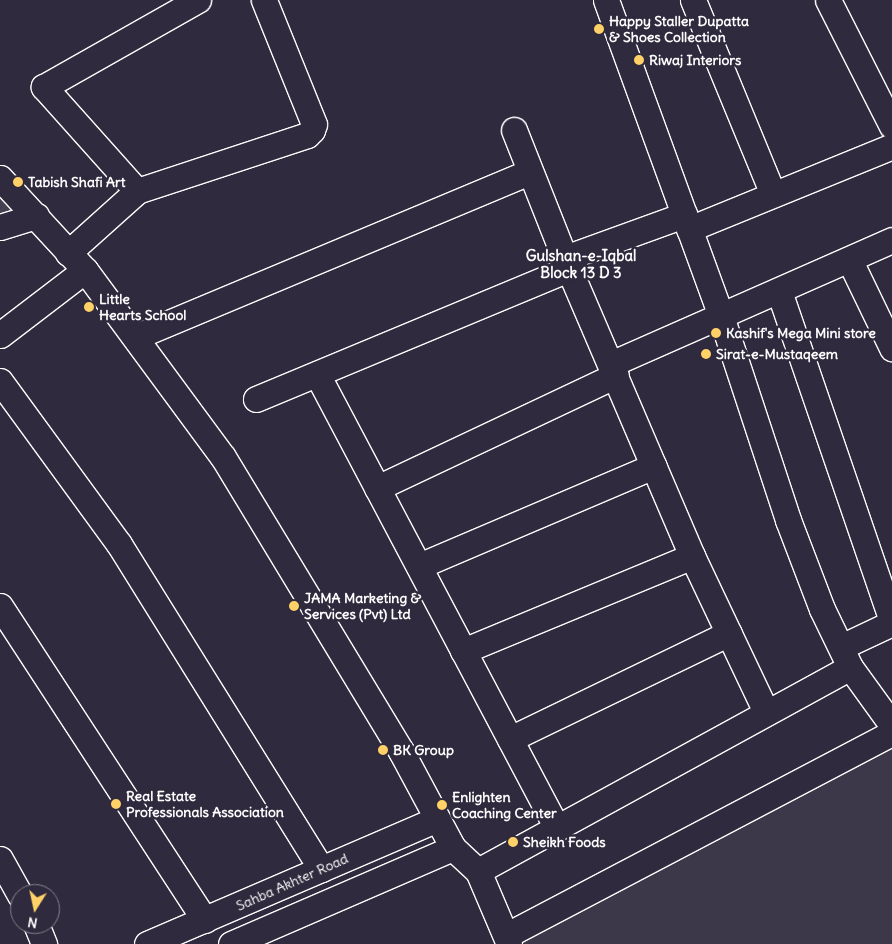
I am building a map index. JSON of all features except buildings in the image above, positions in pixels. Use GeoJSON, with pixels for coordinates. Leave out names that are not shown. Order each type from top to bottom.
{"type":"FeatureCollection","features":[{"type":"Feature","properties":{"kind":"street"},"geometry":{"type":"LineString","coordinates":[[137,191],[44,87],[198,0]]}},
{"type":"Feature","properties":{"kind":"street"},"geometry":{"type":"LineString","coordinates":[[0,334],[76,261],[137,191],[307,135],[312,130],[314,124],[264,0]]}},
{"type":"Feature","properties":{"kind":"street"},"geometry":{"type":"LineString","coordinates":[[606,0],[721,316],[788,520],[845,657],[892,725]]}},
{"type":"Feature","properties":{"kind":"street"},"geometry":{"type":"LineString","coordinates":[[693,0],[773,194]]}},
{"type":"Feature","properties":{"kind":"street"},"geometry":{"type":"LineString","coordinates":[[828,0],[892,126]]}},
{"type":"Feature","properties":{"kind":"street"},"geometry":{"type":"LineString","coordinates":[[514,130],[567,264],[692,556],[766,712]]}},
{"type":"Feature","properties":{"kind":"street"},"geometry":{"type":"LineString","coordinates":[[256,399],[567,264],[773,194],[892,146]]}},
{"type":"Feature","properties":{"kind":"street"},"geometry":{"type":"LineString","coordinates":[[135,337],[530,172]]}},
{"type":"Feature","properties":{"kind":"street"},"geometry":{"type":"LineString","coordinates":[[0,178],[76,261],[223,456],[401,751],[454,848],[478,871],[508,939],[892,733]]}},
{"type":"Feature","properties":{"kind":"street"},"geometry":{"type":"LineString","coordinates":[[0,227],[36,216]]}},
{"type":"Feature","properties":{"kind":"street"},"geometry":{"type":"LineString","coordinates":[[377,488],[721,316],[892,240]]}},
{"type":"Feature","properties":{"kind":"street"},"geometry":{"type":"LineString","coordinates":[[850,260],[892,348]]}},
{"type":"Feature","properties":{"kind":"street"},"geometry":{"type":"LineString","coordinates":[[478,871],[766,712],[892,622],[779,291]]}},
{"type":"Feature","properties":{"kind":"street"},"geometry":{"type":"LineString","coordinates":[[317,374],[557,828]]}},
{"type":"Feature","properties":{"kind":"street"},"geometry":{"type":"LineString","coordinates":[[0,381],[119,544],[321,869]]}},
{"type":"Feature","properties":{"kind":"street"},"geometry":{"type":"LineString","coordinates":[[418,566],[654,466]]}},
{"type":"Feature","properties":{"kind":"street"},"geometry":{"type":"LineString","coordinates":[[463,651],[692,556]]}},
{"type":"Feature","properties":{"kind":"street"},"geometry":{"type":"LineString","coordinates":[[0,606],[205,920]]}},
{"type":"Feature","properties":{"kind":"street"},"geometry":{"type":"LineString","coordinates":[[510,739],[728,633]]}},
{"type":"Feature","properties":{"kind":"street","name":"Sahba Akhter Road"},"geometry":{"type":"LineString","coordinates":[[147,944],[437,819]]}},
{"type":"Feature","properties":{"kind":"street"},"geometry":{"type":"LineString","coordinates":[[231,944],[454,848]]}},
{"type":"Feature","properties":{"kind":"street"},"geometry":{"type":"LineString","coordinates":[[0,859],[10,884]]}},
{"type":"Feature","properties":{"kind":"shaded area"},"geometry":{"type":"Polygon","coordinates":[[[0,178],[36,216],[0,222],[0,178]]]}},
{"type":"Feature","properties":{"kind":"shaded area"},"geometry":{"type":"Polygon","coordinates":[[[892,733],[892,944],[509,944],[892,733]]]}},
{"type":"Feature","properties":{"kind":"place","name":"Happy Staller Dupatta & Shoes Collection"},"geometry":{"type":"Point","coordinates":[599,29]}},
{"type":"Feature","properties":{"kind":"place","name":"Riwaj Interiors"},"geometry":{"type":"Point","coordinates":[639,60]}},
{"type":"Feature","properties":{"kind":"place","name":"Tabish Shafi Art"},"geometry":{"type":"Point","coordinates":[18,182]}},
{"type":"Feature","properties":{"kind":"place","name":"Little Hearts School"},"geometry":{"type":"Point","coordinates":[89,307]}},
{"type":"Feature","properties":{"kind":"place","name":"Kashif's Mega Mini store"},"geometry":{"type":"Point","coordinates":[716,333]}},
{"type":"Feature","properties":{"kind":"place","name":"Sirat-e-Mustaqeem"},"geometry":{"type":"Point","coordinates":[706,354]}},
{"type":"Feature","properties":{"kind":"place","name":"JAMA Marketing & Services (Pvt) Ltd"},"geometry":{"type":"Point","coordinates":[294,606]}},
{"type":"Feature","properties":{"kind":"place","name":"BK Group"},"geometry":{"type":"Point","coordinates":[383,750]}},
{"type":"Feature","properties":{"kind":"place","name":"Real Estate Professionals Association"},"geometry":{"type":"Point","coordinates":[116,804]}},
{"type":"Feature","properties":{"kind":"place","name":"Enlighten Coaching Center"},"geometry":{"type":"Point","coordinates":[442,805]}},
{"type":"Feature","properties":{"kind":"place","name":"Sheikh Foods"},"geometry":{"type":"Point","coordinates":[513,842]}},
{"type":"Feature","properties":{"kind":"district","name":"Gulshan-e-Iqbal Block 13 D 3"},"geometry":{"type":"Point","coordinates":[581,264]}}]}
